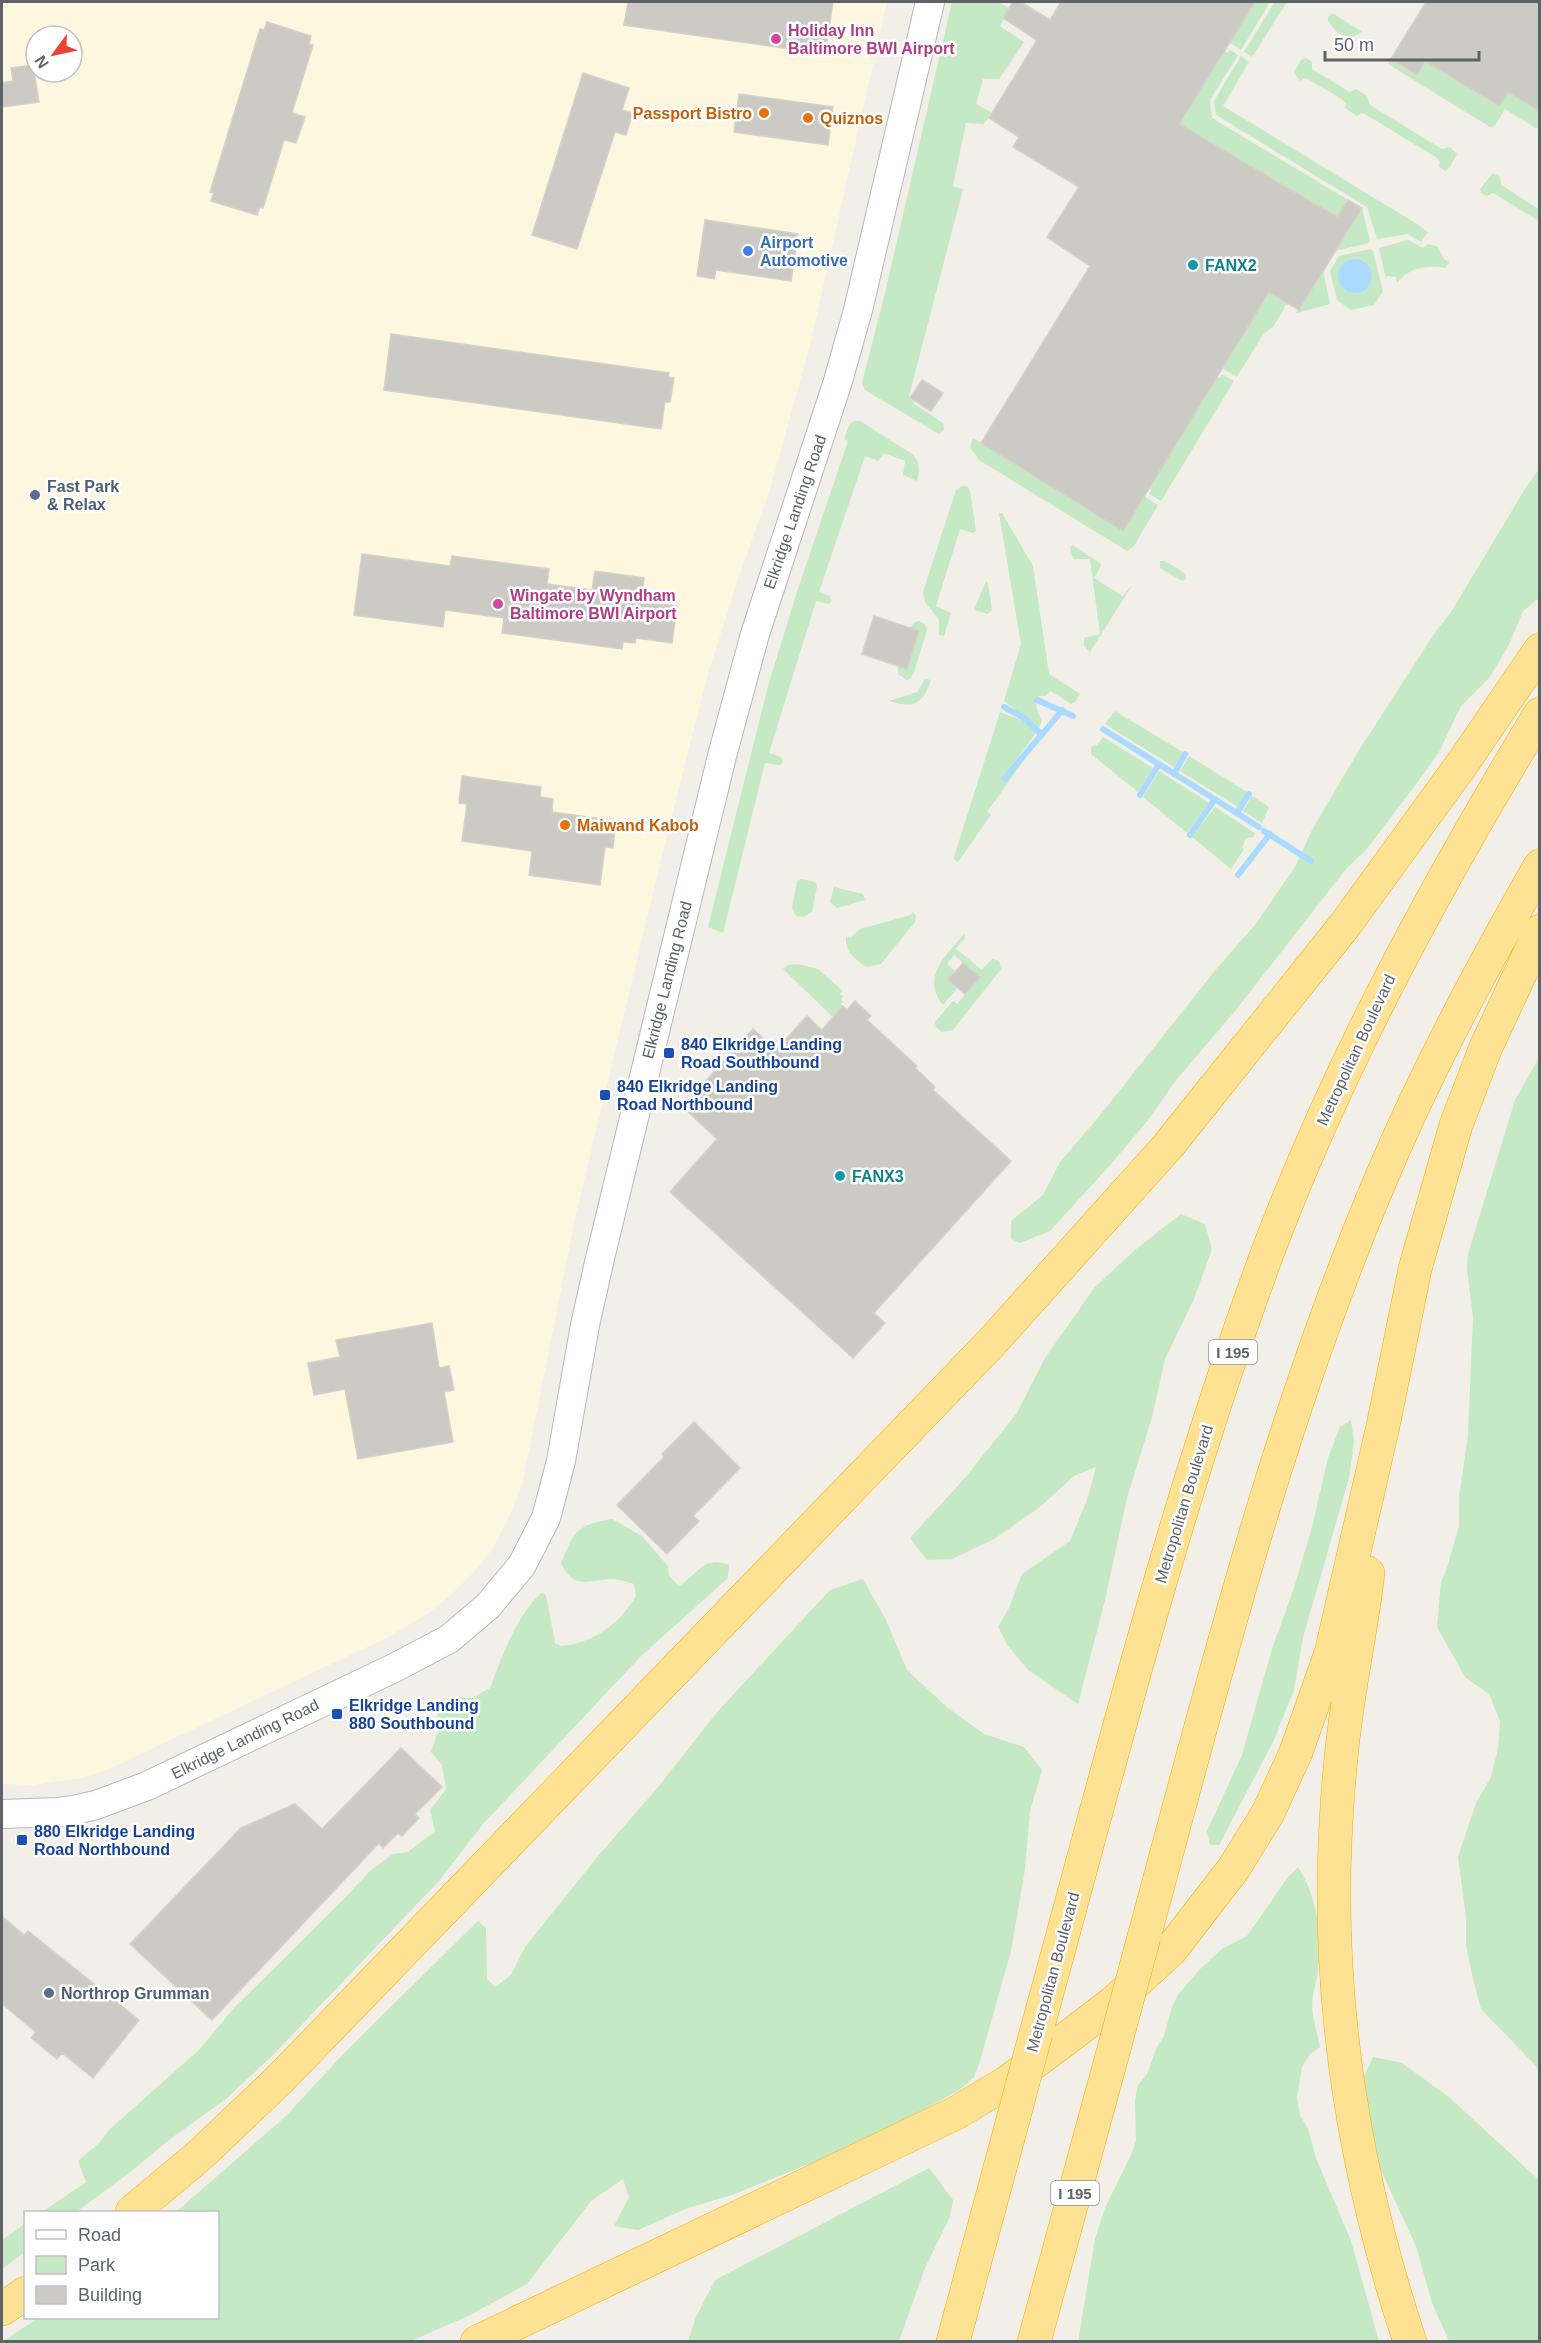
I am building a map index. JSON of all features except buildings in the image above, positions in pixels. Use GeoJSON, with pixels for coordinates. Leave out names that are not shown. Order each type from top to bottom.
{"type":"FeatureCollection","features":[{"type":"Feature","properties":{"kind":"highway"},"geometry":{"type":"LineString","coordinates":[[133,2211],[201,2154],[280,2079],[992,1342],[1061,1267],[1168,1146],[1345,925],[1462,764],[1539,650]]}},
{"type":"Feature","properties":{"kind":"highway","name":"Metropolitan Boulevard"},"geometry":{"type":"LineString","coordinates":[[953,2342],[1171,1543],[1217,1398],[1268,1252],[1362,1033],[1446,872],[1539,714]]}},
{"type":"Feature","properties":{"kind":"highway","name":"I 195"},"geometry":{"type":"LineString","coordinates":[[1034,2342],[1246,1568],[1290,1422],[1341,1278],[1383,1173],[1474,984],[1539,866]]}},
{"type":"Feature","properties":{"kind":"highway"},"geometry":{"type":"LineString","coordinates":[[477,2342],[956,2113],[1006,2083],[1114,2002],[1170,1951],[1234,1868],[1268,1813],[1296,1752],[1331,1653],[1383,1425],[1415,1269],[1456,1125],[1486,1047],[1539,932]]}},
{"type":"Feature","properties":{"kind":"highway"},"geometry":{"type":"LineString","coordinates":[[1383,1425],[1364,1611],[1347,1705],[1335,1843],[1335,1921],[1339,2007],[1359,2150],[1379,2240],[1410,2342]]}},
{"type":"Feature","properties":{"kind":"highway"},"geometry":{"type":"LineString","coordinates":[[2,2310],[24,2294]]}},
{"type":"Feature","properties":{"kind":"street","name":"Elkridge Landing Road"},"geometry":{"type":"LineString","coordinates":[[2,1814],[58,1812],[96,1805],[147,1786],[387,1672],[449,1639],[488,1606],[522,1564],[546,1518],[561,1461],[585,1325],[599,1264],[722,756],[755,634],[841,371],[858,310],[930,2]]}},
{"type":"Feature","properties":{"kind":"shaded area"},"geometry":{"type":"Polygon","coordinates":[[[2,2],[887,2],[810,345],[770,489],[707,677],[666,839],[576,1214],[522,1486],[507,1521],[493,1548],[475,1571],[452,1594],[427,1614],[384,1639],[107,1770],[81,1778],[33,1785],[2,1784],[2,2]]]}},
{"type":"Feature","properties":{"kind":"green space"},"geometry":{"type":"Polygon","coordinates":[[[952,2],[998,2],[1009,8],[1000,26],[1024,42],[999,79],[983,79],[976,104],[992,113],[984,124],[966,123],[953,186],[963,189],[909,396],[914,404],[943,423],[944,430],[939,434],[865,390],[862,383],[952,2]]]}},
{"type":"Feature","properties":{"kind":"green space"},"geometry":{"type":"Polygon","coordinates":[[[1255,2],[1270,2],[1241,50],[1230,43],[1255,2]]]}},
{"type":"Feature","properties":{"kind":"green space"},"geometry":{"type":"Polygon","coordinates":[[[1275,2],[1287,2],[1252,57],[1244,52],[1275,2]]]}},
{"type":"Feature","properties":{"kind":"green space"},"geometry":{"type":"Polygon","coordinates":[[[1332,13],[1362,32],[1351,38],[1338,33],[1328,22],[1328,17],[1332,13]]]}},
{"type":"Feature","properties":{"kind":"green space"},"geometry":{"type":"Polygon","coordinates":[[[1230,50],[1238,55],[1210,100],[1212,118],[1348,200],[1324,239],[1324,209],[1179,124],[1224,51],[1227,53],[1230,50]]]}},
{"type":"Feature","properties":{"kind":"green space"},"geometry":{"type":"Polygon","coordinates":[[[1241,56],[1249,62],[1223,106],[1417,224],[1428,232],[1421,242],[1408,234],[1377,239],[1367,207],[1216,115],[1214,101],[1241,56]]]}},
{"type":"Feature","properties":{"kind":"green space"},"geometry":{"type":"Polygon","coordinates":[[[1306,58],[1312,62],[1312,69],[1350,92],[1356,89],[1367,96],[1370,105],[1442,149],[1450,147],[1457,154],[1450,167],[1445,171],[1438,166],[1440,163],[1437,158],[1365,114],[1361,113],[1357,116],[1345,108],[1346,104],[1343,100],[1308,79],[1304,78],[1300,81],[1294,73],[1301,60],[1306,58]]]}},
{"type":"Feature","properties":{"kind":"green space"},"geometry":{"type":"Polygon","coordinates":[[[1391,59],[1417,74],[1425,61],[1498,106],[1508,92],[1539,111],[1539,130],[1505,109],[1495,126],[1490,127],[1388,64],[1391,59]]]}},
{"type":"Feature","properties":{"kind":"green space"},"geometry":{"type":"Polygon","coordinates":[[[1493,173],[1500,177],[1501,185],[1539,209],[1539,221],[1493,193],[1487,196],[1481,193],[1480,189],[1493,173]]]}},
{"type":"Feature","properties":{"kind":"green space"},"geometry":{"type":"Polygon","coordinates":[[[1362,208],[1369,243],[1335,251],[1362,208]]]}},
{"type":"Feature","properties":{"kind":"green space"},"geometry":{"type":"Polygon","coordinates":[[[1408,240],[1423,248],[1428,244],[1438,247],[1444,259],[1449,262],[1446,268],[1419,268],[1407,273],[1397,283],[1396,277],[1387,276],[1386,279],[1379,248],[1408,240]]]}},
{"type":"Feature","properties":{"kind":"green space"},"geometry":{"type":"Polygon","coordinates":[[[1370,249],[1373,251],[1383,291],[1374,305],[1351,310],[1337,300],[1330,271],[1339,256],[1370,249]],[[1352,259],[1340,268],[1338,277],[1345,290],[1369,286],[1372,279],[1371,273],[1364,261],[1352,259]]]}},
{"type":"Feature","properties":{"kind":"green space"},"geometry":{"type":"Polygon","coordinates":[[[1323,270],[1330,304],[1297,313],[1296,312],[1323,270]]]}},
{"type":"Feature","properties":{"kind":"green space"},"geometry":{"type":"Polygon","coordinates":[[[1270,291],[1289,304],[1286,305],[1273,327],[1264,333],[1237,377],[1222,368],[1270,291]]]}},
{"type":"Feature","properties":{"kind":"green space"},"geometry":{"type":"Polygon","coordinates":[[[1222,374],[1234,381],[1161,501],[1149,494],[1151,490],[1149,488],[1217,377],[1220,378],[1222,374]]]}},
{"type":"Feature","properties":{"kind":"green space"},"geometry":{"type":"Polygon","coordinates":[[[854,421],[860,421],[912,454],[918,463],[917,481],[903,475],[905,461],[884,453],[878,461],[865,456],[819,592],[829,596],[832,601],[829,604],[816,601],[769,753],[781,757],[783,762],[780,765],[765,763],[723,933],[708,927],[768,686],[848,441],[844,439],[849,425],[854,421]]]}},
{"type":"Feature","properties":{"kind":"green space"},"geometry":{"type":"Polygon","coordinates":[[[973,438],[1122,530],[1144,496],[1158,505],[1134,546],[1127,551],[979,460],[970,447],[973,438]]]}},
{"type":"Feature","properties":{"kind":"green space"},"geometry":{"type":"Polygon","coordinates":[[[1539,469],[1539,598],[1523,611],[1509,645],[1489,678],[1461,706],[1439,752],[1366,850],[1346,869],[1112,1163],[1050,1231],[1020,1243],[1011,1239],[1011,1221],[1043,1195],[1060,1162],[1218,967],[1255,925],[1295,867],[1313,828],[1361,747],[1436,631],[1451,612],[1539,469]]]}},
{"type":"Feature","properties":{"kind":"green space"},"geometry":{"type":"Polygon","coordinates":[[[962,486],[968,487],[970,491],[976,531],[973,533],[960,529],[936,606],[951,613],[944,636],[939,635],[939,620],[925,602],[923,592],[956,490],[962,486]]]}},
{"type":"Feature","properties":{"kind":"green space"},"geometry":{"type":"Polygon","coordinates":[[[999,513],[1002,513],[1033,566],[1049,674],[1080,694],[1071,704],[1051,691],[1046,696],[1039,696],[1037,708],[1042,721],[1039,728],[1004,701],[1021,644],[999,513]]]}},
{"type":"Feature","properties":{"kind":"green space"},"geometry":{"type":"Polygon","coordinates":[[[1072,545],[1100,563],[1101,566],[1094,578],[1123,596],[1133,584],[1090,652],[1084,646],[1084,638],[1100,634],[1090,559],[1073,559],[1070,547],[1072,545]]]}},
{"type":"Feature","properties":{"kind":"green space"},"geometry":{"type":"Polygon","coordinates":[[[1160,561],[1165,561],[1186,574],[1186,579],[1182,581],[1160,568],[1160,561]]]}},
{"type":"Feature","properties":{"kind":"green space"},"geometry":{"type":"Polygon","coordinates":[[[986,581],[992,610],[988,614],[974,610],[986,581]]]}},
{"type":"Feature","properties":{"kind":"green space"},"geometry":{"type":"Polygon","coordinates":[[[919,621],[925,624],[927,630],[914,672],[907,680],[898,674],[898,666],[919,631],[910,628],[919,621]]]}},
{"type":"Feature","properties":{"kind":"green space"},"geometry":{"type":"Polygon","coordinates":[[[925,679],[931,680],[928,689],[916,703],[904,704],[889,701],[917,692],[925,679]]]}},
{"type":"Feature","properties":{"kind":"green space"},"geometry":{"type":"Polygon","coordinates":[[[1115,711],[1183,752],[1174,767],[1105,724],[1115,711]]]}},
{"type":"Feature","properties":{"kind":"green space"},"geometry":{"type":"Polygon","coordinates":[[[1000,712],[1023,721],[1036,733],[1003,777],[1006,780],[1032,749],[987,812],[991,815],[958,862],[954,857],[1000,712]]]}},
{"type":"Feature","properties":{"kind":"green space"},"geometry":{"type":"Polygon","coordinates":[[[1103,737],[1153,768],[1138,792],[1091,754],[1091,747],[1097,745],[1103,737]]]}},
{"type":"Feature","properties":{"kind":"green space"},"geometry":{"type":"Polygon","coordinates":[[[1189,756],[1247,792],[1238,807],[1180,771],[1189,756]]]}},
{"type":"Feature","properties":{"kind":"green space"},"geometry":{"type":"Polygon","coordinates":[[[1159,771],[1209,803],[1187,833],[1143,797],[1159,771]]]}},
{"type":"Feature","properties":{"kind":"green space"},"geometry":{"type":"Polygon","coordinates":[[[1252,796],[1269,807],[1262,823],[1243,811],[1252,796]]]}},
{"type":"Feature","properties":{"kind":"green space"},"geometry":{"type":"Polygon","coordinates":[[[1215,807],[1255,833],[1253,837],[1246,838],[1242,848],[1244,849],[1231,869],[1192,837],[1215,807]]]}},
{"type":"Feature","properties":{"kind":"green space"},"geometry":{"type":"Polygon","coordinates":[[[801,879],[815,882],[817,886],[812,912],[803,917],[796,916],[792,908],[797,881],[801,879]]]}},
{"type":"Feature","properties":{"kind":"green space"},"geometry":{"type":"Polygon","coordinates":[[[834,887],[863,894],[865,900],[837,908],[830,902],[834,887]]]}},
{"type":"Feature","properties":{"kind":"green space"},"geometry":{"type":"Polygon","coordinates":[[[913,912],[916,916],[915,922],[881,964],[867,967],[849,951],[846,936],[850,938],[860,929],[911,915],[913,912]]]}},
{"type":"Feature","properties":{"kind":"green space"},"geometry":{"type":"Polygon","coordinates":[[[965,933],[965,938],[956,949],[982,970],[992,959],[999,961],[1001,969],[953,1030],[942,1032],[936,1027],[935,1022],[953,1001],[957,1004],[980,977],[954,955],[947,964],[955,971],[948,980],[957,988],[943,1005],[937,995],[934,985],[939,967],[965,933]]]}},
{"type":"Feature","properties":{"kind":"green space"},"geometry":{"type":"Polygon","coordinates":[[[798,964],[818,969],[843,991],[840,994],[843,996],[841,1004],[843,1006],[833,1017],[783,969],[788,965],[798,964]]]}},
{"type":"Feature","properties":{"kind":"green space"},"geometry":{"type":"Polygon","coordinates":[[[1539,1058],[1539,2069],[1481,2009],[1473,1979],[1466,1945],[1466,1917],[1458,1857],[1476,1803],[1491,1777],[1498,1749],[1500,1721],[1489,1694],[1465,1677],[1437,1627],[1441,1582],[1459,1526],[1459,1497],[1468,1435],[1473,1317],[1467,1270],[1468,1254],[1515,1100],[1539,1058]]]}},
{"type":"Feature","properties":{"kind":"green space"},"geometry":{"type":"Polygon","coordinates":[[[1181,1214],[1205,1224],[1212,1249],[1194,1299],[1165,1359],[1152,1417],[1127,1498],[1105,1600],[1078,1704],[1028,1670],[1008,1646],[998,1627],[1009,1608],[1022,1574],[1070,1541],[1087,1500],[1096,1467],[1074,1476],[1040,1507],[994,1539],[952,1559],[927,1560],[910,1538],[964,1479],[1017,1413],[1045,1358],[1095,1287],[1135,1250],[1181,1214]]]}},
{"type":"Feature","properties":{"kind":"green space"},"geometry":{"type":"Polygon","coordinates":[[[1351,1420],[1354,1442],[1349,1478],[1303,1637],[1294,1690],[1274,1740],[1219,1845],[1210,1845],[1207,1831],[1242,1755],[1272,1649],[1294,1588],[1312,1527],[1328,1458],[1340,1427],[1351,1420]]]}},
{"type":"Feature","properties":{"kind":"green space"},"geometry":{"type":"Polygon","coordinates":[[[612,1519],[642,1536],[668,1566],[669,1576],[679,1586],[702,1567],[713,1562],[729,1565],[728,1578],[642,1655],[483,1824],[439,1881],[273,2055],[227,2098],[77,2211],[43,2211],[86,2182],[78,2161],[100,2142],[110,2129],[200,2049],[233,2009],[370,1871],[393,1854],[408,1852],[435,1831],[430,1810],[446,1789],[442,1765],[431,1752],[438,1732],[437,1703],[455,1697],[472,1698],[490,1688],[517,1626],[541,1593],[546,1595],[555,1643],[561,1646],[595,1636],[622,1615],[636,1596],[634,1584],[615,1579],[578,1581],[566,1572],[561,1563],[578,1531],[600,1521],[612,1519]]]}},
{"type":"Feature","properties":{"kind":"green space"},"geometry":{"type":"Polygon","coordinates":[[[863,1579],[886,1620],[907,1670],[948,1708],[984,1734],[1024,1747],[1042,1770],[1030,1811],[1025,1869],[1011,1951],[974,2077],[958,2091],[901,2122],[821,2159],[732,2195],[688,2208],[638,2230],[614,2226],[629,2197],[623,2179],[591,2201],[527,2284],[468,2316],[411,2341],[2,2342],[36,2319],[219,2319],[219,2211],[177,2211],[285,2117],[348,2049],[478,1921],[486,1928],[487,1979],[495,1987],[511,1975],[525,1947],[599,1855],[659,1786],[718,1711],[830,1590],[863,1579]]]}},
{"type":"Feature","properties":{"kind":"green space"},"geometry":{"type":"Polygon","coordinates":[[[1298,1867],[1310,1891],[1319,1930],[1318,1970],[1312,2002],[1320,2047],[1310,2054],[1302,2067],[1297,2098],[1300,2115],[1308,2129],[1316,2158],[1351,2241],[1379,2341],[1078,2342],[1095,2239],[1105,2208],[1136,2141],[1135,2100],[1138,2085],[1147,2074],[1157,2047],[1164,2036],[1172,2007],[1178,1995],[1199,1970],[1222,1949],[1247,1936],[1288,1877],[1298,1867]]]}},
{"type":"Feature","properties":{"kind":"green space"},"geometry":{"type":"Polygon","coordinates":[[[1373,2057],[1402,2063],[1450,2098],[1539,2180],[1539,2341],[1449,2341],[1432,2303],[1416,2246],[1379,2166],[1361,2082],[1373,2057]]]}},
{"type":"Feature","properties":{"kind":"green space"},"geometry":{"type":"Polygon","coordinates":[[[929,2168],[953,2200],[950,2217],[925,2268],[899,2341],[688,2341],[696,2317],[715,2280],[929,2168]]]}},
{"type":"Feature","properties":{"kind":"green space"},"geometry":{"type":"Polygon","coordinates":[[[24,2225],[24,2253],[2,2269],[2,2240],[24,2225]]]}},
{"type":"Feature","properties":{"kind":"water"},"geometry":{"type":"Polygon","coordinates":[[[1355,259],[1367,264],[1372,276],[1367,288],[1355,293],[1343,288],[1338,276],[1343,264],[1355,259]]]}},
{"type":"Feature","properties":{"kind":"waterway"},"geometry":{"type":"LineString","coordinates":[[1037,700],[1073,716]]}},
{"type":"Feature","properties":{"kind":"waterway"},"geometry":{"type":"LineString","coordinates":[[1004,707],[1024,718],[1042,735]]}},
{"type":"Feature","properties":{"kind":"waterway"},"geometry":{"type":"LineString","coordinates":[[1005,779],[1062,710]]}},
{"type":"Feature","properties":{"kind":"waterway"},"geometry":{"type":"LineString","coordinates":[[1103,729],[1259,827]]}},
{"type":"Feature","properties":{"kind":"waterway"},"geometry":{"type":"LineString","coordinates":[[1174,774],[1185,754]]}},
{"type":"Feature","properties":{"kind":"waterway"},"geometry":{"type":"LineString","coordinates":[[1140,795],[1159,764]]}},
{"type":"Feature","properties":{"kind":"waterway"},"geometry":{"type":"LineString","coordinates":[[1237,813],[1249,794]]}},
{"type":"Feature","properties":{"kind":"waterway"},"geometry":{"type":"LineString","coordinates":[[1190,835],[1215,799]]}},
{"type":"Feature","properties":{"kind":"waterway"},"geometry":{"type":"LineString","coordinates":[[1264,831],[1311,861]]}},
{"type":"Feature","properties":{"kind":"waterway"},"geometry":{"type":"LineString","coordinates":[[1238,875],[1270,834]]}},
{"type":"Feature","properties":{"kind":"place","name":"Holiday Inn Baltimore BWI Airport"},"geometry":{"type":"Point","coordinates":[776,39]}},
{"type":"Feature","properties":{"kind":"place","name":"Passport Bistro"},"geometry":{"type":"Point","coordinates":[764,113]}},
{"type":"Feature","properties":{"kind":"place","name":"Quiznos"},"geometry":{"type":"Point","coordinates":[808,118]}},
{"type":"Feature","properties":{"kind":"place","name":"Airport Automotive"},"geometry":{"type":"Point","coordinates":[748,251]}},
{"type":"Feature","properties":{"kind":"place","name":"FANX2"},"geometry":{"type":"Point","coordinates":[1193,265]}},
{"type":"Feature","properties":{"kind":"place","name":"Fast Park & Relax"},"geometry":{"type":"Point","coordinates":[35,495]}},
{"type":"Feature","properties":{"kind":"place","name":"Wingate by Wyndham Baltimore BWI Airport"},"geometry":{"type":"Point","coordinates":[498,604]}},
{"type":"Feature","properties":{"kind":"place","name":"Maiwand Kabob"},"geometry":{"type":"Point","coordinates":[565,825]}},
{"type":"Feature","properties":{"kind":"place","name":"840 Elkridge Landing Road Southbound"},"geometry":{"type":"Point","coordinates":[669,1053]}},
{"type":"Feature","properties":{"kind":"place","name":"840 Elkridge Landing Road Northbound"},"geometry":{"type":"Point","coordinates":[605,1095]}},
{"type":"Feature","properties":{"kind":"place","name":"FANX3"},"geometry":{"type":"Point","coordinates":[840,1176]}},
{"type":"Feature","properties":{"kind":"place","name":"Elkridge Landing 880 Southbound"},"geometry":{"type":"Point","coordinates":[337,1714]}},
{"type":"Feature","properties":{"kind":"place","name":"880 Elkridge Landing Road Northbound"},"geometry":{"type":"Point","coordinates":[22,1840]}},
{"type":"Feature","properties":{"kind":"place","name":"Northrop Grumman"},"geometry":{"type":"Point","coordinates":[49,1993]}}]}
